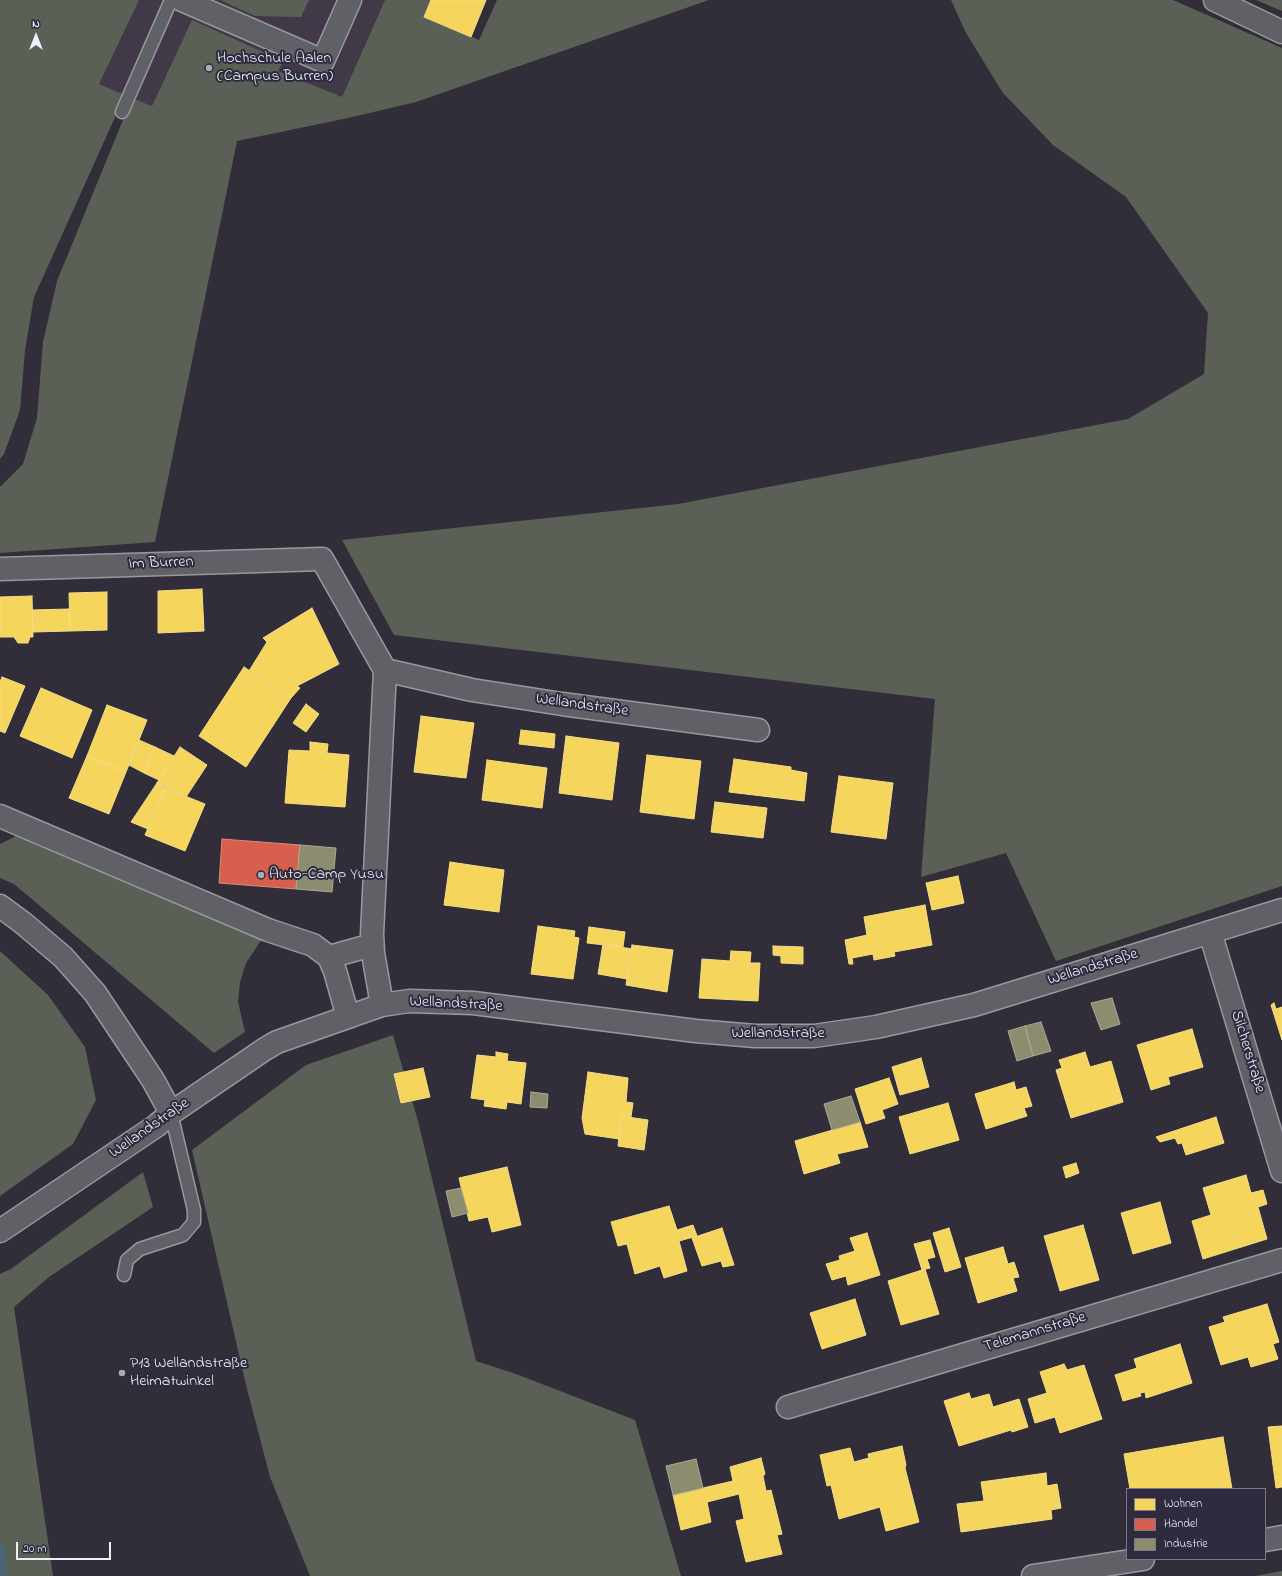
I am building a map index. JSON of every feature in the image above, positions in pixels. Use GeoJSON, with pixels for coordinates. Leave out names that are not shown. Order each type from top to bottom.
{"type":"FeatureCollection","features":[{"type":"Feature","properties":{"kind":"street"},"geometry":{"type":"LineString","coordinates":[[182,0],[323,61],[350,0]]}},
{"type":"Feature","properties":{"kind":"street"},"geometry":{"type":"LineString","coordinates":[[1215,0],[1282,32]]}},
{"type":"Feature","properties":{"kind":"street","name":"Im Burren"},"geometry":{"type":"LineString","coordinates":[[0,569],[322,559],[384,670]]}},
{"type":"Feature","properties":{"kind":"street"},"geometry":{"type":"LineString","coordinates":[[382,1005],[372,945],[384,670]]}},
{"type":"Feature","properties":{"kind":"street","name":"Wellandstraße"},"geometry":{"type":"LineString","coordinates":[[384,670],[472,690],[562,704],[758,730]]}},
{"type":"Feature","properties":{"kind":"street"},"geometry":{"type":"LineString","coordinates":[[0,816],[268,930],[312,945],[329,957],[336,971],[348,1017]]}},
{"type":"Feature","properties":{"kind":"street"},"geometry":{"type":"LineString","coordinates":[[0,906],[23,923],[63,958],[95,993],[153,1080],[171,1113]]}},
{"type":"Feature","properties":{"kind":"street","name":"Wellandstraße"},"geometry":{"type":"LineString","coordinates":[[0,1231],[277,1042],[382,1005],[408,1001],[473,1003],[696,1031],[755,1036],[814,1036],[876,1027],[974,1005],[1282,910]]}},
{"type":"Feature","properties":{"kind":"street","name":"Silcherstraße"},"geometry":{"type":"LineString","coordinates":[[1210,932],[1282,1171]]}},
{"type":"Feature","properties":{"kind":"street"},"geometry":{"type":"LineString","coordinates":[[329,957],[372,945]]}},
{"type":"Feature","properties":{"kind":"street","name":"Telemannstraße"},"geometry":{"type":"LineString","coordinates":[[788,1407],[1282,1260]]}},
{"type":"Feature","properties":{"kind":"street"},"geometry":{"type":"LineString","coordinates":[[1266,1540],[1282,1537]]}},
{"type":"Feature","properties":{"kind":"street"},"geometry":{"type":"LineString","coordinates":[[1033,1576],[1137,1560]]}},
{"type":"Feature","properties":{"kind":"lane"},"geometry":{"type":"LineString","coordinates":[[122,112],[171,0]]}},
{"type":"Feature","properties":{"kind":"lane"},"geometry":{"type":"LineString","coordinates":[[124,1275],[127,1260],[140,1249],[183,1235],[194,1222],[194,1210],[171,1113]]}},
{"type":"Feature","properties":{"kind":"shaded area","name":"Hochschule Aalen (Campus Burren)"},"geometry":{"type":"Polygon","coordinates":[[[0,0],[385,0],[342,97],[152,106],[99,84],[0,0]]]}},
{"type":"Feature","properties":{"kind":"shaded area"},"geometry":{"type":"Polygon","coordinates":[[[0,0],[139,0],[99,84],[125,95],[34,297],[25,350],[20,410],[4,454],[0,459],[0,0]]]}},
{"type":"Feature","properties":{"kind":"shaded area"},"geometry":{"type":"Polygon","coordinates":[[[220,0],[309,0],[301,17],[255,16],[220,0]]]}},
{"type":"Feature","properties":{"kind":"shaded area"},"geometry":{"type":"Polygon","coordinates":[[[385,0],[431,0],[424,17],[479,40],[497,0],[709,0],[416,102],[237,141],[155,542],[0,553],[0,487],[23,464],[37,418],[43,342],[57,281],[132,98],[152,106],[192,20],[283,61],[278,71],[342,97],[385,0]]]}},
{"type":"Feature","properties":{"kind":"shaded area"},"geometry":{"type":"Polygon","coordinates":[[[951,0],[1173,0],[1282,48],[1282,886],[1056,961],[1006,853],[921,877],[935,699],[394,635],[342,540],[678,504],[1128,419],[1204,374],[1208,313],[1126,197],[1053,145],[1003,93],[966,33],[951,0]]]}},
{"type":"Feature","properties":{"kind":"shaded area"},"geometry":{"type":"Polygon","coordinates":[[[1256,0],[1282,0],[1282,11],[1256,0]]]}},
{"type":"Feature","properties":{"kind":"shaded area"},"geometry":{"type":"Polygon","coordinates":[[[30,829],[268,930],[246,963],[240,982],[238,1002],[245,1032],[214,1053],[14,884],[0,878],[0,844],[30,829]]]}},
{"type":"Feature","properties":{"kind":"shaded area"},"geometry":{"type":"Polygon","coordinates":[[[0,951],[48,995],[85,1047],[96,1100],[73,1144],[0,1196],[0,951]]]}},
{"type":"Feature","properties":{"kind":"shaded area"},"geometry":{"type":"Polygon","coordinates":[[[393,1035],[418,1121],[476,1361],[516,1374],[635,1420],[681,1576],[310,1576],[270,1477],[246,1385],[192,1150],[306,1065],[393,1035]]]}},
{"type":"Feature","properties":{"kind":"shaded area"},"geometry":{"type":"Polygon","coordinates":[[[143,1172],[153,1207],[49,1277],[14,1307],[53,1576],[0,1576],[0,1274],[11,1269],[143,1172]]]}},
{"type":"Feature","properties":{"kind":"shaded area"},"geometry":{"type":"Polygon","coordinates":[[[1282,1571],[1282,1576],[1255,1576],[1282,1571]]]}},
{"type":"Feature","properties":{"kind":"building: Wohnen"},"geometry":{"type":"Polygon","coordinates":[[[431,0],[486,0],[471,37],[424,17],[431,0]]]}},
{"type":"Feature","properties":{"kind":"building: Wohnen"},"geometry":{"type":"Polygon","coordinates":[[[202,589],[204,631],[158,633],[158,591],[202,589]]]}},
{"type":"Feature","properties":{"kind":"building: Wohnen"},"geometry":{"type":"Polygon","coordinates":[[[107,592],[107,630],[70,631],[69,593],[107,592]]]}},
{"type":"Feature","properties":{"kind":"building: Wohnen"},"geometry":{"type":"Polygon","coordinates":[[[32,596],[33,637],[30,637],[28,643],[18,643],[14,637],[0,637],[0,597],[32,596]]]}},
{"type":"Feature","properties":{"kind":"building: Wohnen"},"geometry":{"type":"Polygon","coordinates":[[[312,608],[339,664],[297,686],[300,688],[291,698],[249,671],[267,642],[263,638],[312,608]]]}},
{"type":"Feature","properties":{"kind":"building: Wohnen"},"geometry":{"type":"Polygon","coordinates":[[[69,609],[70,631],[33,632],[32,610],[69,609]]]}},
{"type":"Feature","properties":{"kind":"building: Wohnen"},"geometry":{"type":"Polygon","coordinates":[[[244,667],[291,698],[246,767],[199,736],[244,667]]]}},
{"type":"Feature","properties":{"kind":"building: Wohnen"},"geometry":{"type":"Polygon","coordinates":[[[2,677],[25,686],[5,733],[0,731],[0,682],[2,677]]]}},
{"type":"Feature","properties":{"kind":"building: Wohnen"},"geometry":{"type":"Polygon","coordinates":[[[41,688],[92,710],[72,758],[20,736],[41,688]]]}},
{"type":"Feature","properties":{"kind":"building: Wohnen"},"geometry":{"type":"Polygon","coordinates":[[[306,704],[319,714],[306,732],[293,723],[306,704]]]}},
{"type":"Feature","properties":{"kind":"building: Wohnen"},"geometry":{"type":"Polygon","coordinates":[[[107,705],[147,720],[126,772],[87,756],[107,705]]]}},
{"type":"Feature","properties":{"kind":"building: Wohnen"},"geometry":{"type":"Polygon","coordinates":[[[421,716],[474,723],[466,778],[414,772],[421,716]]]}},
{"type":"Feature","properties":{"kind":"building: Wohnen"},"geometry":{"type":"Polygon","coordinates":[[[521,730],[555,734],[554,748],[519,744],[521,730]]]}},
{"type":"Feature","properties":{"kind":"building: Wohnen"},"geometry":{"type":"Polygon","coordinates":[[[566,736],[619,743],[612,800],[559,793],[566,736]]]}},
{"type":"Feature","properties":{"kind":"building: Wohnen"},"geometry":{"type":"Polygon","coordinates":[[[139,740],[155,747],[144,773],[129,765],[139,740]]]}},
{"type":"Feature","properties":{"kind":"building: Wohnen"},"geometry":{"type":"Polygon","coordinates":[[[310,742],[328,744],[327,753],[349,755],[345,807],[285,803],[289,750],[310,751],[310,742]]]}},
{"type":"Feature","properties":{"kind":"building: Wohnen"},"geometry":{"type":"Polygon","coordinates":[[[155,747],[174,756],[159,780],[144,773],[155,747]]]}},
{"type":"Feature","properties":{"kind":"building: Wohnen"},"geometry":{"type":"Polygon","coordinates":[[[180,747],[207,765],[186,797],[157,783],[180,747]]]}},
{"type":"Feature","properties":{"kind":"building: Wohnen"},"geometry":{"type":"Polygon","coordinates":[[[647,755],[701,761],[694,819],[640,812],[647,755]]]}},
{"type":"Feature","properties":{"kind":"building: Wohnen"},"geometry":{"type":"Polygon","coordinates":[[[87,756],[126,772],[109,814],[69,798],[87,756]]]}},
{"type":"Feature","properties":{"kind":"building: Wohnen"},"geometry":{"type":"Polygon","coordinates":[[[734,759],[791,767],[791,770],[807,773],[804,801],[729,792],[734,759]]]}},
{"type":"Feature","properties":{"kind":"building: Wohnen"},"geometry":{"type":"Polygon","coordinates":[[[487,760],[547,768],[542,808],[482,800],[487,760]]]}},
{"type":"Feature","properties":{"kind":"building: Wohnen"},"geometry":{"type":"Polygon","coordinates":[[[839,776],[893,783],[886,839],[831,832],[839,776]]]}},
{"type":"Feature","properties":{"kind":"building: Wohnen"},"geometry":{"type":"Polygon","coordinates":[[[157,783],[165,788],[148,829],[131,822],[157,783]]]}},
{"type":"Feature","properties":{"kind":"building: Wohnen"},"geometry":{"type":"Polygon","coordinates":[[[165,788],[205,804],[185,851],[145,835],[165,788]]]}},
{"type":"Feature","properties":{"kind":"building: Wohnen"},"geometry":{"type":"Polygon","coordinates":[[[715,802],[767,808],[763,838],[711,832],[715,802]]]}},
{"type":"Feature","properties":{"kind":"building: Wohnen"},"geometry":{"type":"Polygon","coordinates":[[[450,862],[504,870],[499,912],[444,905],[450,862]]]}},
{"type":"Feature","properties":{"kind":"building: Wohnen"},"geometry":{"type":"Polygon","coordinates":[[[958,876],[964,903],[932,910],[926,883],[958,876]]]}},
{"type":"Feature","properties":{"kind":"building: Wohnen"},"geometry":{"type":"Polygon","coordinates":[[[925,905],[932,945],[894,952],[895,956],[874,960],[873,954],[852,958],[853,964],[849,964],[845,940],[867,935],[864,917],[925,905]]]}},
{"type":"Feature","properties":{"kind":"building: Wohnen"},"geometry":{"type":"Polygon","coordinates":[[[538,926],[575,931],[574,937],[579,938],[573,979],[531,974],[538,926]]]}},
{"type":"Feature","properties":{"kind":"building: Wohnen"},"geometry":{"type":"Polygon","coordinates":[[[589,927],[625,932],[623,947],[587,943],[589,927]]]}},
{"type":"Feature","properties":{"kind":"building: Wohnen"},"geometry":{"type":"Polygon","coordinates":[[[603,944],[632,949],[627,979],[598,974],[603,944]]]}},
{"type":"Feature","properties":{"kind":"building: Wohnen"},"geometry":{"type":"Polygon","coordinates":[[[632,945],[673,950],[667,992],[626,985],[632,945]]]}},
{"type":"Feature","properties":{"kind":"building: Wohnen"},"geometry":{"type":"Polygon","coordinates":[[[773,946],[803,947],[803,964],[781,963],[781,956],[773,955],[773,946]]]}},
{"type":"Feature","properties":{"kind":"building: Wohnen"},"geometry":{"type":"Polygon","coordinates":[[[731,951],[751,952],[750,963],[760,963],[758,1001],[699,998],[702,959],[730,961],[731,951]]]}},
{"type":"Feature","properties":{"kind":"building: Wohnen"},"geometry":{"type":"Polygon","coordinates":[[[1274,1003],[1276,1009],[1282,1007],[1282,1040],[1271,1005],[1274,1003]]]}},
{"type":"Feature","properties":{"kind":"building: Wohnen"},"geometry":{"type":"Polygon","coordinates":[[[1192,1029],[1203,1067],[1168,1077],[1170,1084],[1151,1090],[1137,1045],[1192,1029]]]}},
{"type":"Feature","properties":{"kind":"building: Wohnen"},"geometry":{"type":"Polygon","coordinates":[[[496,1052],[508,1054],[507,1061],[526,1063],[521,1104],[507,1102],[506,1109],[484,1106],[485,1100],[471,1098],[477,1055],[496,1057],[496,1052]]]}},
{"type":"Feature","properties":{"kind":"building: Wohnen"},"geometry":{"type":"Polygon","coordinates":[[[1085,1052],[1090,1067],[1111,1061],[1123,1102],[1071,1118],[1056,1070],[1062,1068],[1059,1060],[1085,1052]]]}},
{"type":"Feature","properties":{"kind":"building: Wohnen"},"geometry":{"type":"Polygon","coordinates":[[[921,1058],[929,1087],[900,1095],[892,1067],[921,1058]]]}},
{"type":"Feature","properties":{"kind":"building: Wohnen"},"geometry":{"type":"Polygon","coordinates":[[[423,1068],[430,1097],[401,1103],[394,1074],[423,1068]]]}},
{"type":"Feature","properties":{"kind":"building: Wohnen"},"geometry":{"type":"Polygon","coordinates":[[[588,1072],[628,1078],[626,1102],[633,1103],[631,1117],[621,1116],[619,1139],[585,1134],[582,1118],[588,1072]]]}},
{"type":"Feature","properties":{"kind":"building: Wohnen"},"geometry":{"type":"Polygon","coordinates":[[[889,1078],[898,1104],[882,1110],[885,1118],[866,1124],[855,1089],[889,1078]]]}},
{"type":"Feature","properties":{"kind":"building: Wohnen"},"geometry":{"type":"Polygon","coordinates":[[[1014,1082],[1016,1090],[1026,1087],[1032,1106],[1024,1108],[1027,1116],[986,1129],[975,1094],[1014,1082]]]}},
{"type":"Feature","properties":{"kind":"building: Wohnen"},"geometry":{"type":"Polygon","coordinates":[[[948,1103],[959,1140],[910,1154],[899,1117],[948,1103]]]}},
{"type":"Feature","properties":{"kind":"building: Wohnen"},"geometry":{"type":"Polygon","coordinates":[[[621,1116],[648,1120],[644,1150],[618,1146],[621,1116]]]}},
{"type":"Feature","properties":{"kind":"building: Wohnen"},"geometry":{"type":"Polygon","coordinates":[[[1216,1117],[1224,1143],[1186,1155],[1182,1143],[1178,1144],[1175,1138],[1160,1142],[1156,1137],[1216,1117]]]}},
{"type":"Feature","properties":{"kind":"building: Wohnen"},"geometry":{"type":"Polygon","coordinates":[[[860,1122],[868,1147],[837,1154],[840,1163],[804,1174],[795,1141],[860,1122]]]}},
{"type":"Feature","properties":{"kind":"building: Wohnen"},"geometry":{"type":"Polygon","coordinates":[[[1076,1163],[1079,1173],[1066,1178],[1063,1167],[1076,1163]]]}},
{"type":"Feature","properties":{"kind":"building: Wohnen"},"geometry":{"type":"Polygon","coordinates":[[[507,1167],[521,1225],[492,1232],[488,1217],[469,1221],[459,1178],[507,1167]]]}},
{"type":"Feature","properties":{"kind":"building: Wohnen"},"geometry":{"type":"Polygon","coordinates":[[[1246,1175],[1251,1193],[1263,1190],[1267,1204],[1258,1207],[1267,1239],[1203,1259],[1192,1221],[1211,1215],[1203,1188],[1246,1175]]]}},
{"type":"Feature","properties":{"kind":"building: Wohnen"},"geometry":{"type":"Polygon","coordinates":[[[1160,1202],[1171,1243],[1133,1254],[1121,1213],[1160,1202]]]}},
{"type":"Feature","properties":{"kind":"building: Wohnen"},"geometry":{"type":"Polygon","coordinates":[[[669,1206],[677,1230],[693,1225],[697,1236],[679,1241],[687,1271],[664,1278],[660,1266],[635,1274],[627,1244],[618,1246],[611,1222],[669,1206]]]}},
{"type":"Feature","properties":{"kind":"building: Wohnen"},"geometry":{"type":"Polygon","coordinates":[[[1083,1225],[1099,1280],[1060,1291],[1044,1236],[1083,1225]]]}},
{"type":"Feature","properties":{"kind":"building: Wohnen"},"geometry":{"type":"Polygon","coordinates":[[[722,1228],[734,1265],[723,1267],[721,1261],[702,1266],[692,1238],[722,1228]]]}},
{"type":"Feature","properties":{"kind":"building: Wohnen"},"geometry":{"type":"Polygon","coordinates":[[[949,1228],[961,1267],[945,1272],[933,1233],[949,1228]]]}},
{"type":"Feature","properties":{"kind":"building: Wohnen"},"geometry":{"type":"Polygon","coordinates":[[[867,1233],[880,1275],[848,1285],[846,1276],[832,1280],[826,1264],[840,1260],[839,1256],[855,1251],[850,1238],[867,1233]]]}},
{"type":"Feature","properties":{"kind":"building: Wohnen"},"geometry":{"type":"Polygon","coordinates":[[[930,1240],[935,1257],[927,1259],[930,1268],[922,1270],[914,1244],[930,1240]]]}},
{"type":"Feature","properties":{"kind":"building: Wohnen"},"geometry":{"type":"Polygon","coordinates":[[[1003,1247],[1008,1264],[1014,1262],[1019,1277],[1013,1278],[1017,1291],[978,1303],[965,1258],[1003,1247]]]}},
{"type":"Feature","properties":{"kind":"building: Wohnen"},"geometry":{"type":"Polygon","coordinates":[[[925,1269],[939,1314],[901,1325],[888,1281],[925,1269]]]}},
{"type":"Feature","properties":{"kind":"building: Wohnen"},"geometry":{"type":"Polygon","coordinates":[[[855,1299],[866,1335],[822,1349],[810,1313],[855,1299]]]}},
{"type":"Feature","properties":{"kind":"building: Wohnen"},"geometry":{"type":"Polygon","coordinates":[[[1267,1304],[1279,1342],[1273,1344],[1278,1359],[1251,1367],[1248,1357],[1221,1365],[1209,1327],[1225,1322],[1223,1317],[1267,1304]]]}},
{"type":"Feature","properties":{"kind":"building: Wohnen"},"geometry":{"type":"Polygon","coordinates":[[[1180,1344],[1192,1383],[1146,1398],[1145,1392],[1140,1393],[1141,1396],[1123,1401],[1115,1375],[1137,1368],[1134,1359],[1180,1344]]]}},
{"type":"Feature","properties":{"kind":"building: Wohnen"},"geometry":{"type":"Polygon","coordinates":[[[1064,1364],[1067,1370],[1084,1365],[1102,1419],[1060,1433],[1055,1417],[1035,1423],[1028,1399],[1047,1393],[1040,1372],[1064,1364]]]}},
{"type":"Feature","properties":{"kind":"building: Wohnen"},"geometry":{"type":"Polygon","coordinates":[[[969,1393],[971,1399],[989,1394],[993,1407],[1019,1399],[1028,1427],[1012,1432],[1011,1430],[959,1446],[944,1401],[969,1393]]]}},
{"type":"Feature","properties":{"kind":"building: Wohnen"},"geometry":{"type":"Polygon","coordinates":[[[1282,1426],[1282,1487],[1276,1488],[1268,1427],[1282,1426]]]}},
{"type":"Feature","properties":{"kind":"building: Wohnen"},"geometry":{"type":"Polygon","coordinates":[[[1223,1437],[1232,1488],[1130,1488],[1124,1454],[1223,1437]]]}},
{"type":"Feature","properties":{"kind":"building: Wohnen"},"geometry":{"type":"Polygon","coordinates":[[[902,1446],[906,1465],[905,1468],[919,1522],[886,1531],[880,1507],[839,1519],[831,1485],[827,1486],[820,1455],[850,1448],[854,1462],[869,1458],[868,1454],[902,1446]]]}},
{"type":"Feature","properties":{"kind":"building: Wohnen"},"geometry":{"type":"Polygon","coordinates":[[[761,1458],[765,1474],[763,1476],[766,1491],[771,1490],[782,1534],[777,1535],[782,1554],[746,1562],[736,1521],[744,1519],[739,1494],[707,1502],[711,1522],[681,1530],[673,1495],[733,1481],[730,1467],[761,1458]]]}},
{"type":"Feature","properties":{"kind":"building: Wohnen"},"geometry":{"type":"Polygon","coordinates":[[[1046,1473],[1047,1486],[1057,1484],[1061,1508],[1051,1510],[1052,1519],[961,1532],[957,1504],[984,1501],[981,1482],[1046,1473]]]}},
{"type":"Feature","properties":{"kind":"building: Handel"},"geometry":{"type":"Polygon","coordinates":[[[222,839],[300,845],[296,889],[219,883],[222,839]]]}},
{"type":"Feature","properties":{"kind":"building: Industrie"},"geometry":{"type":"Polygon","coordinates":[[[300,845],[336,848],[332,892],[296,889],[300,845]]]}},
{"type":"Feature","properties":{"kind":"building: Industrie"},"geometry":{"type":"Polygon","coordinates":[[[1112,998],[1120,1024],[1101,1030],[1091,1003],[1112,998]]]}},
{"type":"Feature","properties":{"kind":"building: Industrie"},"geometry":{"type":"Polygon","coordinates":[[[1041,1022],[1051,1051],[1033,1056],[1025,1026],[1041,1022]]]}},
{"type":"Feature","properties":{"kind":"building: Industrie"},"geometry":{"type":"Polygon","coordinates":[[[1025,1026],[1033,1056],[1017,1061],[1008,1031],[1025,1026]]]}},
{"type":"Feature","properties":{"kind":"building: Industrie"},"geometry":{"type":"Polygon","coordinates":[[[531,1092],[548,1094],[547,1108],[530,1107],[531,1092]]]}},
{"type":"Feature","properties":{"kind":"building: Industrie"},"geometry":{"type":"Polygon","coordinates":[[[851,1096],[860,1122],[832,1130],[824,1104],[851,1096]]]}},
{"type":"Feature","properties":{"kind":"building: Industrie"},"geometry":{"type":"Polygon","coordinates":[[[461,1188],[468,1213],[452,1217],[446,1191],[461,1188]]]}},
{"type":"Feature","properties":{"kind":"building: Industrie"},"geometry":{"type":"Polygon","coordinates":[[[696,1459],[703,1488],[673,1495],[666,1466],[696,1459]]]}},
{"type":"Feature","properties":{"kind":"waterway"},"geometry":{"type":"LineString","coordinates":[[0,1547],[4,1576]]}},
{"type":"Feature","properties":{"kind":"place","name":"Hochschule Aalen (Campus Burren)"},"geometry":{"type":"Point","coordinates":[209,68]}},
{"type":"Feature","properties":{"kind":"place","name":"Auto-Camp Yusu"},"geometry":{"type":"Point","coordinates":[261,875]}},
{"type":"Feature","properties":{"kind":"place","name":"P13 Wellandstraße Heimatwinkel"},"geometry":{"type":"Point","coordinates":[122,1373]}}]}
